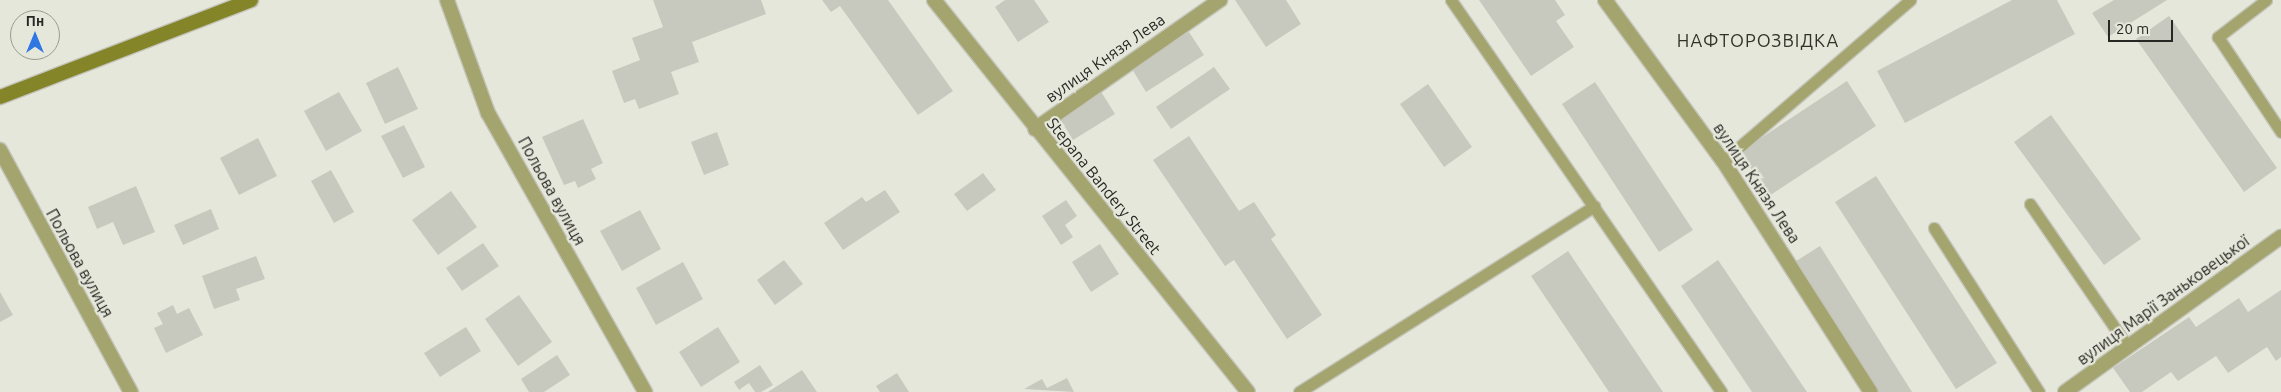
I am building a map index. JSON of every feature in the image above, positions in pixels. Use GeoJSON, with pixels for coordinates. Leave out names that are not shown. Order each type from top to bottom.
{"type":"FeatureCollection","features":[{"type":"Feature","properties":{"kind":"main road"},"geometry":{"type":"LineString","coordinates":[[0,97],[251,0]]}},
{"type":"Feature","properties":{"kind":"street","name":"Польова вулиця"},"geometry":{"type":"LineString","coordinates":[[447,0],[488,112],[645,392]]}},
{"type":"Feature","properties":{"kind":"street","name":"Stepana Bandery Street"},"geometry":{"type":"LineString","coordinates":[[934,0],[1248,392]]}},
{"type":"Feature","properties":{"kind":"street","name":"вулиця Князя Лева"},"geometry":{"type":"LineString","coordinates":[[1035,128],[1220,0]]}},
{"type":"Feature","properties":{"kind":"street","name":"вулиця Князя Лева"},"geometry":{"type":"LineString","coordinates":[[1605,0],[1724,161],[1871,392]]}},
{"type":"Feature","properties":{"kind":"street","name":"Польова вулиця"},"geometry":{"type":"LineString","coordinates":[[0,150],[131,392]]}},
{"type":"Feature","properties":{"kind":"street","name":"вулиця Марії Заньковецької"},"geometry":{"type":"LineString","coordinates":[[2064,392],[2281,237]]}},
{"type":"Feature","properties":{"kind":"lane"},"geometry":{"type":"LineString","coordinates":[[1451,0],[1721,392]]}},
{"type":"Feature","properties":{"kind":"lane"},"geometry":{"type":"LineString","coordinates":[[1724,161],[1910,0]]}},
{"type":"Feature","properties":{"kind":"lane"},"geometry":{"type":"LineString","coordinates":[[2266,0],[2218,37],[2281,132]]}},
{"type":"Feature","properties":{"kind":"lane"},"geometry":{"type":"LineString","coordinates":[[2030,204],[2128,347]]}},
{"type":"Feature","properties":{"kind":"lane"},"geometry":{"type":"LineString","coordinates":[[1299,392],[1594,206]]}},
{"type":"Feature","properties":{"kind":"lane"},"geometry":{"type":"LineString","coordinates":[[1934,228],[2039,392]]}},
{"type":"Feature","properties":{"kind":"building"},"geometry":{"type":"Polygon","coordinates":[[[653,0],[761,0],[766,14],[692,42],[699,62],[671,72],[679,94],[639,109],[635,99],[624,103],[612,71],[640,60],[632,38],[663,27],[653,0]]]}},
{"type":"Feature","properties":{"kind":"building"},"geometry":{"type":"Polygon","coordinates":[[[822,0],[888,0],[953,91],[918,115],[840,6],[831,12],[822,0]]]}},
{"type":"Feature","properties":{"kind":"building"},"geometry":{"type":"Polygon","coordinates":[[[1005,0],[1034,0],[1049,22],[1018,42],[995,7],[1005,0]]]}},
{"type":"Feature","properties":{"kind":"building"},"geometry":{"type":"Polygon","coordinates":[[[1235,0],[1286,0],[1301,24],[1266,47],[1235,0]]]}},
{"type":"Feature","properties":{"kind":"building"},"geometry":{"type":"Polygon","coordinates":[[[1479,0],[1555,0],[1565,15],[1556,21],[1574,47],[1531,76],[1479,0]]]}},
{"type":"Feature","properties":{"kind":"building"},"geometry":{"type":"Polygon","coordinates":[[[2012,0],[2057,0],[2075,34],[1905,123],[1877,71],[2012,0]]]}},
{"type":"Feature","properties":{"kind":"building"},"geometry":{"type":"Polygon","coordinates":[[[2114,0],[2167,0],[2108,37],[2092,13],[2114,0]]]}},
{"type":"Feature","properties":{"kind":"building"},"geometry":{"type":"Polygon","coordinates":[[[2169,16],[2277,168],[2244,192],[2136,39],[2169,16]]]}},
{"type":"Feature","properties":{"kind":"building"},"geometry":{"type":"Polygon","coordinates":[[[1189,32],[1204,55],[1146,92],[1132,69],[1189,32]]]}},
{"type":"Feature","properties":{"kind":"building"},"geometry":{"type":"Polygon","coordinates":[[[398,67],[418,109],[385,124],[366,83],[398,67]]]}},
{"type":"Feature","properties":{"kind":"building"},"geometry":{"type":"Polygon","coordinates":[[[1214,67],[1230,89],[1171,129],[1156,107],[1214,67]]]}},
{"type":"Feature","properties":{"kind":"building"},"geometry":{"type":"Polygon","coordinates":[[[1847,81],[1876,126],[1769,196],[1740,152],[1847,81]]]}},
{"type":"Feature","properties":{"kind":"building"},"geometry":{"type":"Polygon","coordinates":[[[1595,82],[1693,230],[1659,252],[1562,104],[1595,82]]]}},
{"type":"Feature","properties":{"kind":"building"},"geometry":{"type":"Polygon","coordinates":[[[1428,84],[1472,147],[1444,167],[1400,104],[1428,84]]]}},
{"type":"Feature","properties":{"kind":"building"},"geometry":{"type":"Polygon","coordinates":[[[1100,90],[1115,114],[1073,140],[1059,117],[1100,90]]]}},
{"type":"Feature","properties":{"kind":"building"},"geometry":{"type":"Polygon","coordinates":[[[339,92],[362,131],[326,151],[304,111],[339,92]]]}},
{"type":"Feature","properties":{"kind":"building"},"geometry":{"type":"Polygon","coordinates":[[[2051,115],[2141,239],[2104,265],[2014,142],[2051,115]]]}},
{"type":"Feature","properties":{"kind":"building"},"geometry":{"type":"Polygon","coordinates":[[[583,119],[603,163],[591,169],[596,179],[578,188],[575,181],[564,185],[542,137],[583,119]]]}},
{"type":"Feature","properties":{"kind":"building"},"geometry":{"type":"Polygon","coordinates":[[[404,125],[425,167],[403,178],[381,136],[404,125]]]}},
{"type":"Feature","properties":{"kind":"building"},"geometry":{"type":"Polygon","coordinates":[[[717,132],[729,165],[704,175],[691,142],[717,132]]]}},
{"type":"Feature","properties":{"kind":"building"},"geometry":{"type":"Polygon","coordinates":[[[1189,136],[1239,211],[1254,202],[1276,235],[1271,239],[1322,315],[1287,339],[1234,260],[1225,266],[1153,160],[1189,136]]]}},
{"type":"Feature","properties":{"kind":"building"},"geometry":{"type":"Polygon","coordinates":[[[258,138],[277,176],[239,195],[220,158],[258,138]]]}},
{"type":"Feature","properties":{"kind":"building"},"geometry":{"type":"Polygon","coordinates":[[[331,170],[354,212],[334,223],[311,181],[331,170]]]}},
{"type":"Feature","properties":{"kind":"building"},"geometry":{"type":"Polygon","coordinates":[[[983,173],[996,190],[967,211],[954,194],[983,173]]]}},
{"type":"Feature","properties":{"kind":"building"},"geometry":{"type":"Polygon","coordinates":[[[1876,176],[1997,363],[1956,389],[1835,202],[1876,176]]]}},
{"type":"Feature","properties":{"kind":"building"},"geometry":{"type":"Polygon","coordinates":[[[136,186],[155,232],[123,245],[113,222],[97,229],[88,207],[136,186]]]}},
{"type":"Feature","properties":{"kind":"building"},"geometry":{"type":"Polygon","coordinates":[[[885,190],[900,212],[843,250],[824,223],[862,197],[866,202],[885,190]]]}},
{"type":"Feature","properties":{"kind":"building"},"geometry":{"type":"Polygon","coordinates":[[[451,191],[477,227],[438,255],[412,220],[451,191]]]}},
{"type":"Feature","properties":{"kind":"building"},"geometry":{"type":"Polygon","coordinates":[[[1066,200],[1077,216],[1065,225],[1073,237],[1061,245],[1042,216],[1066,200]]]}},
{"type":"Feature","properties":{"kind":"building"},"geometry":{"type":"Polygon","coordinates":[[[211,209],[219,229],[183,245],[174,225],[211,209]]]}},
{"type":"Feature","properties":{"kind":"building"},"geometry":{"type":"Polygon","coordinates":[[[640,210],[661,249],[622,271],[600,231],[640,210]]]}},
{"type":"Feature","properties":{"kind":"building"},"geometry":{"type":"Polygon","coordinates":[[[483,243],[499,266],[462,291],[446,268],[483,243]]]}},
{"type":"Feature","properties":{"kind":"building"},"geometry":{"type":"Polygon","coordinates":[[[1100,244],[1119,274],[1091,292],[1072,262],[1100,244]]]}},
{"type":"Feature","properties":{"kind":"building"},"geometry":{"type":"Polygon","coordinates":[[[1820,246],[1912,392],[1875,392],[1793,263],[1820,246]]]}},
{"type":"Feature","properties":{"kind":"building"},"geometry":{"type":"Polygon","coordinates":[[[1568,251],[1663,392],[1609,392],[1531,276],[1568,251]]]}},
{"type":"Feature","properties":{"kind":"building"},"geometry":{"type":"Polygon","coordinates":[[[256,256],[265,279],[236,289],[240,300],[214,309],[202,276],[256,256]]]}},
{"type":"Feature","properties":{"kind":"building"},"geometry":{"type":"Polygon","coordinates":[[[784,260],[803,284],[775,305],[757,280],[784,260]]]}},
{"type":"Feature","properties":{"kind":"building"},"geometry":{"type":"Polygon","coordinates":[[[1718,260],[1807,392],[1752,392],[1681,286],[1718,260]]]}},
{"type":"Feature","properties":{"kind":"building"},"geometry":{"type":"Polygon","coordinates":[[[683,262],[703,299],[656,325],[636,288],[683,262]]]}},
{"type":"Feature","properties":{"kind":"building"},"geometry":{"type":"Polygon","coordinates":[[[2281,290],[2281,357],[2276,361],[2267,347],[2228,373],[2216,356],[2178,381],[2171,372],[2142,392],[2130,392],[2113,368],[2189,317],[2196,327],[2239,298],[2248,312],[2281,290]]]}},
{"type":"Feature","properties":{"kind":"building"},"geometry":{"type":"Polygon","coordinates":[[[0,292],[13,315],[0,322],[0,292]]]}},
{"type":"Feature","properties":{"kind":"building"},"geometry":{"type":"Polygon","coordinates":[[[519,295],[552,342],[518,366],[485,319],[519,295]]]}},
{"type":"Feature","properties":{"kind":"building"},"geometry":{"type":"Polygon","coordinates":[[[173,305],[177,314],[189,308],[203,335],[166,353],[154,328],[163,324],[157,313],[173,305]]]}},
{"type":"Feature","properties":{"kind":"building"},"geometry":{"type":"Polygon","coordinates":[[[466,327],[481,351],[440,377],[424,353],[466,327]]]}},
{"type":"Feature","properties":{"kind":"building"},"geometry":{"type":"Polygon","coordinates":[[[718,327],[740,362],[701,387],[679,352],[718,327]]]}},
{"type":"Feature","properties":{"kind":"building"},"geometry":{"type":"Polygon","coordinates":[[[557,355],[570,375],[544,392],[529,392],[521,379],[557,355]]]}},
{"type":"Feature","properties":{"kind":"building"},"geometry":{"type":"Polygon","coordinates":[[[760,365],[773,385],[761,392],[755,392],[749,383],[739,390],[734,382],[760,365]]]}},
{"type":"Feature","properties":{"kind":"building"},"geometry":{"type":"Polygon","coordinates":[[[802,370],[817,392],[768,392],[802,370]]]}},
{"type":"Feature","properties":{"kind":"building"},"geometry":{"type":"Polygon","coordinates":[[[897,373],[909,392],[880,392],[876,386],[897,373]]]}},
{"type":"Feature","properties":{"kind":"building"},"geometry":{"type":"Polygon","coordinates":[[[1067,378],[1074,392],[1024,389],[1042,379],[1047,388],[1067,378]]]}},
{"type":"Feature","properties":{"kind":"district","name":"НАФТОРОЗВІДКА"},"geometry":{"type":"Point","coordinates":[1758,40]}}]}
